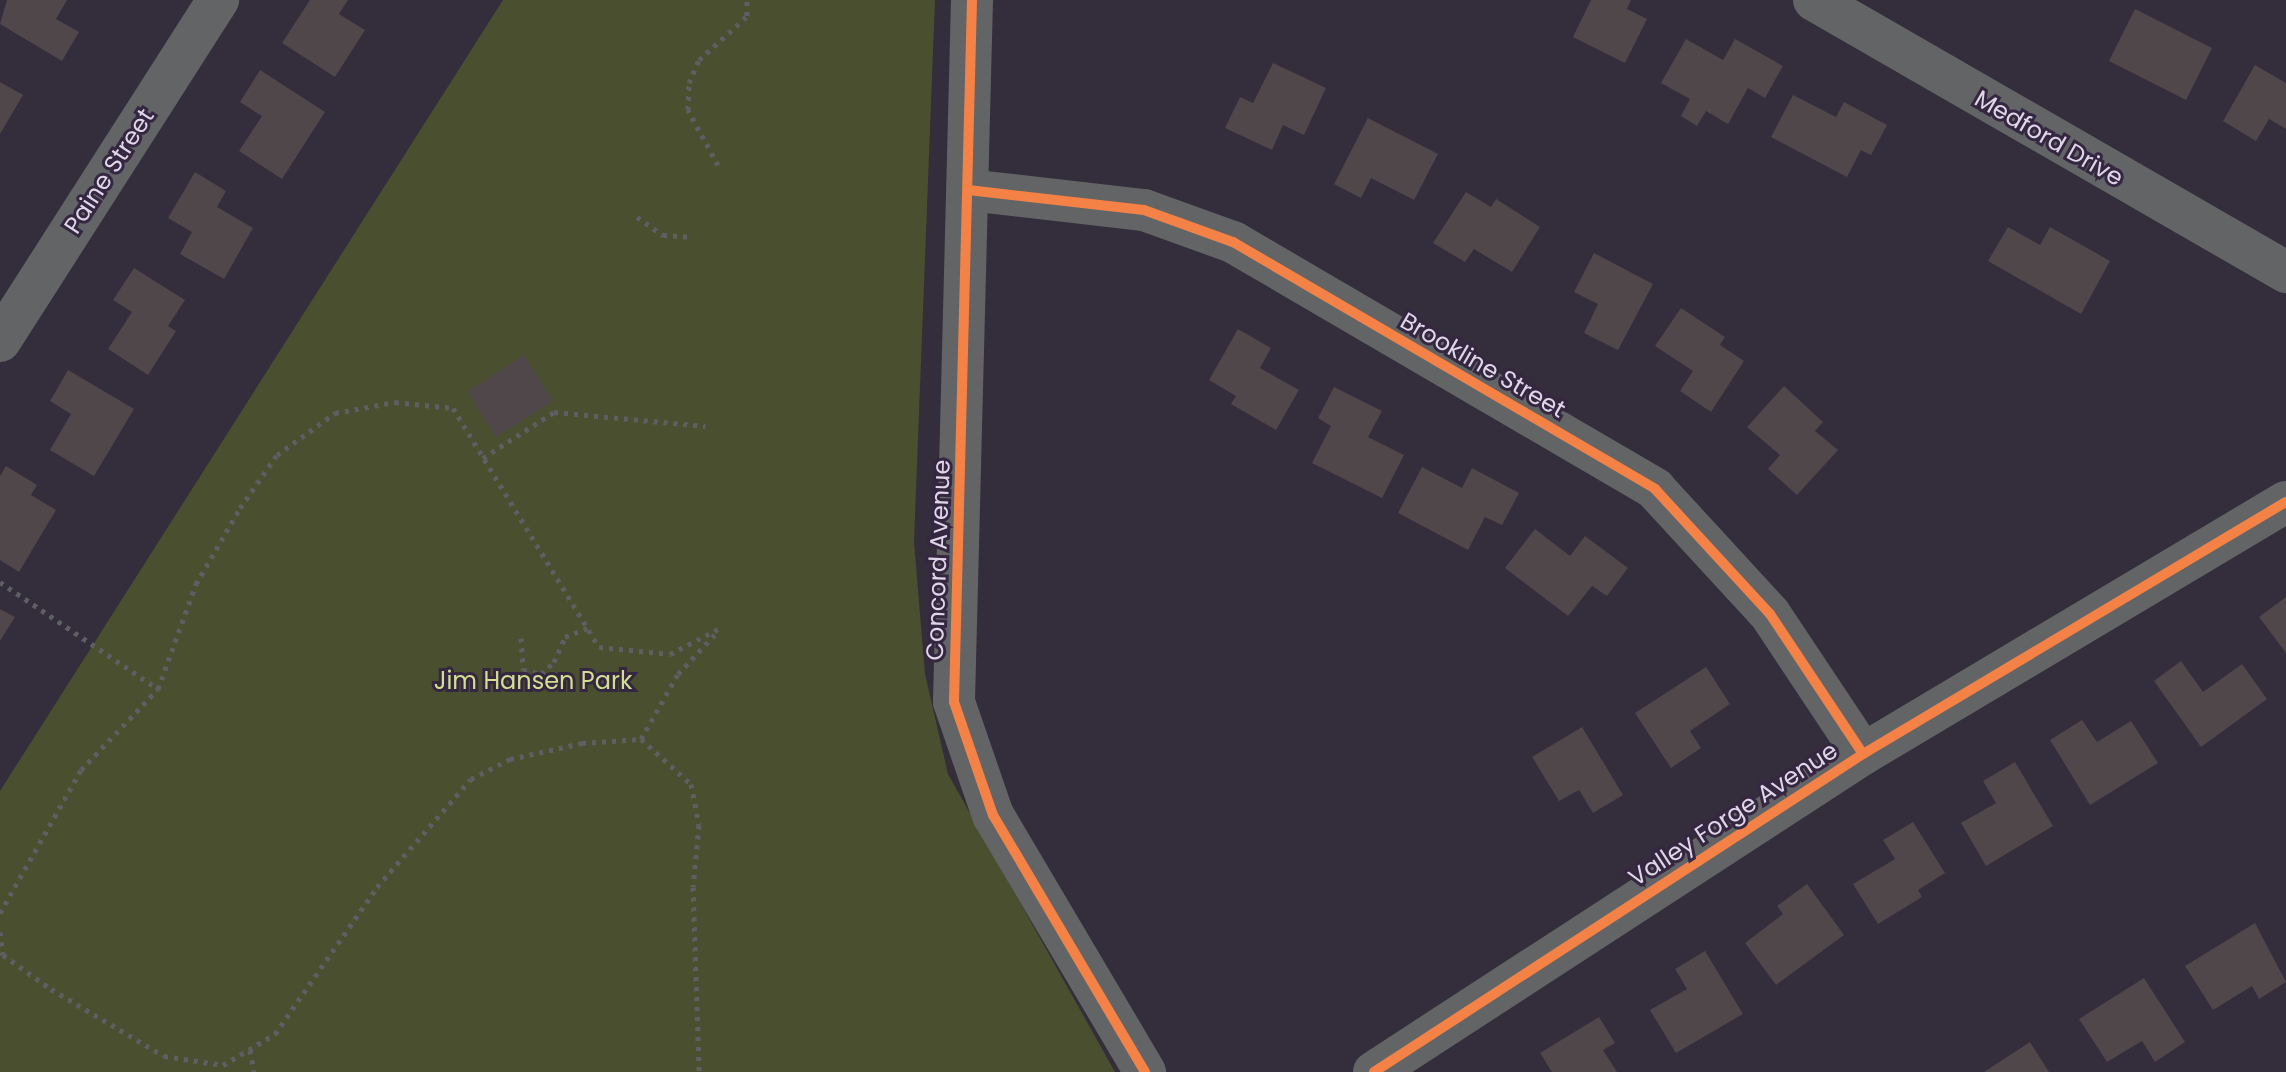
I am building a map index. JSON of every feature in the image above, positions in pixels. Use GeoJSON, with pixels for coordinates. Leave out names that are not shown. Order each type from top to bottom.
{"type":"FeatureCollection","features":[{"type":"Feature","properties":{"kind":"street","name":"Paine Street"},"geometry":{"type":"LineString","coordinates":[[0,341],[218,0]]}},
{"type":"Feature","properties":{"kind":"street","name":"Concord Avenue"},"geometry":{"type":"LineString","coordinates":[[972,0],[954,702],[993,815],[1145,1072]]}},
{"type":"Feature","properties":{"kind":"street","name":"Medford Drive"},"geometry":{"type":"LineString","coordinates":[[1814,0],[2286,272]]}},
{"type":"Feature","properties":{"kind":"street","name":"Brookline Street"},"geometry":{"type":"LineString","coordinates":[[968,190],[1144,210],[1233,242],[1655,489],[1770,614],[1863,754]]}},
{"type":"Feature","properties":{"kind":"street","name":"Valley Forge Avenue"},"geometry":{"type":"LineString","coordinates":[[1374,1072],[1863,754],[2286,502]]}},
{"type":"Feature","properties":{"kind":"path"},"geometry":{"type":"LineString","coordinates":[[718,165],[688,110],[689,83],[699,60],[747,16],[747,0]]}},
{"type":"Feature","properties":{"kind":"path"},"geometry":{"type":"LineString","coordinates":[[637,217],[663,235],[689,237]]}},
{"type":"Feature","properties":{"kind":"path"},"geometry":{"type":"LineString","coordinates":[[0,913],[81,770],[158,689],[196,584],[277,455],[335,413],[395,402],[453,408],[599,647],[670,654],[722,627],[678,674],[641,739]]}},
{"type":"Feature","properties":{"kind":"path"},"geometry":{"type":"LineString","coordinates":[[483,458],[554,412],[705,426]]}},
{"type":"Feature","properties":{"kind":"path"},"geometry":{"type":"LineString","coordinates":[[0,582],[158,689]]}},
{"type":"Feature","properties":{"kind":"path"},"geometry":{"type":"LineString","coordinates":[[521,638],[523,670],[541,674],[554,662],[565,637],[587,628]]}},
{"type":"Feature","properties":{"kind":"path"},"geometry":{"type":"LineString","coordinates":[[0,932],[3,955],[51,989],[164,1056],[223,1065],[275,1034],[377,887],[471,779],[510,759],[582,743],[641,739],[691,784],[699,825],[693,887],[699,1072]]}},
{"type":"Feature","properties":{"kind":"path"},"geometry":{"type":"LineString","coordinates":[[250,1050],[254,1072]]}},
{"type":"Feature","properties":{"kind":"green space","name":"Jim Hansen Park"},"geometry":{"type":"Polygon","coordinates":[[[503,0],[935,0],[914,542],[925,674],[948,774],[1115,1072],[0,1072],[0,791],[503,0]]]}},
{"type":"Feature","properties":{"kind":"building"},"geometry":{"type":"Polygon","coordinates":[[[7,0],[67,0],[56,19],[79,32],[62,61],[0,24],[7,0]]]}},
{"type":"Feature","properties":{"kind":"building"},"geometry":{"type":"Polygon","coordinates":[[[310,0],[348,0],[339,14],[365,30],[335,77],[282,43],[310,0]]]}},
{"type":"Feature","properties":{"kind":"building"},"geometry":{"type":"Polygon","coordinates":[[[1591,0],[1631,0],[1627,9],[1647,19],[1625,63],[1573,37],[1591,0]]]}},
{"type":"Feature","properties":{"kind":"building"},"geometry":{"type":"Polygon","coordinates":[[[2135,9],[2212,48],[2186,100],[2109,61],[2135,9]]]}},
{"type":"Feature","properties":{"kind":"building"},"geometry":{"type":"Polygon","coordinates":[[[1686,39],[1723,60],[1735,39],[1783,66],[1765,98],[1748,88],[1728,124],[1706,111],[1697,126],[1681,116],[1690,99],[1661,83],[1686,39]]]}},
{"type":"Feature","properties":{"kind":"building"},"geometry":{"type":"Polygon","coordinates":[[[1273,63],[1326,88],[1304,135],[1283,125],[1272,150],[1225,128],[1240,97],[1253,103],[1273,63]]]}},
{"type":"Feature","properties":{"kind":"building"},"geometry":{"type":"Polygon","coordinates":[[[2255,65],[2286,83],[2286,129],[2269,119],[2256,141],[2223,121],[2255,65]]]}},
{"type":"Feature","properties":{"kind":"building"},"geometry":{"type":"Polygon","coordinates":[[[260,70],[325,112],[282,179],[239,151],[262,116],[240,102],[260,70]]]}},
{"type":"Feature","properties":{"kind":"building"},"geometry":{"type":"Polygon","coordinates":[[[0,82],[23,95],[0,134],[0,82]]]}},
{"type":"Feature","properties":{"kind":"building"},"geometry":{"type":"Polygon","coordinates":[[[1793,95],[1836,117],[1844,102],[1887,125],[1871,155],[1861,150],[1847,177],[1771,137],[1793,95]]]}},
{"type":"Feature","properties":{"kind":"building"},"geometry":{"type":"Polygon","coordinates":[[[1368,118],[1438,154],[1414,200],[1371,178],[1361,198],[1334,184],[1368,118]]]}},
{"type":"Feature","properties":{"kind":"building"},"geometry":{"type":"Polygon","coordinates":[[[195,172],[226,191],[217,207],[253,228],[224,279],[180,254],[192,232],[168,218],[195,172]]]}},
{"type":"Feature","properties":{"kind":"building"},"geometry":{"type":"Polygon","coordinates":[[[1466,192],[1491,207],[1496,199],[1540,227],[1512,272],[1474,249],[1465,262],[1433,243],[1466,192]]]}},
{"type":"Feature","properties":{"kind":"building"},"geometry":{"type":"Polygon","coordinates":[[[2008,227],[2040,245],[2050,227],[2110,261],[2081,314],[1988,261],[2008,227]]]}},
{"type":"Feature","properties":{"kind":"building"},"geometry":{"type":"Polygon","coordinates":[[[1594,253],[1653,284],[1618,350],[1584,333],[1598,304],[1574,292],[1594,253]]]}},
{"type":"Feature","properties":{"kind":"building"},"geometry":{"type":"Polygon","coordinates":[[[134,268],[185,300],[168,326],[176,331],[148,375],[108,349],[132,312],[113,300],[134,268]]]}},
{"type":"Feature","properties":{"kind":"building"},"geometry":{"type":"Polygon","coordinates":[[[1681,308],[1725,337],[1720,345],[1744,361],[1711,412],[1680,391],[1693,371],[1655,346],[1681,308]]]}},
{"type":"Feature","properties":{"kind":"building"},"geometry":{"type":"Polygon","coordinates":[[[1238,329],[1271,348],[1260,368],[1299,390],[1276,430],[1231,404],[1236,396],[1209,380],[1238,329]]]}},
{"type":"Feature","properties":{"kind":"building"},"geometry":{"type":"Polygon","coordinates":[[[524,355],[553,401],[496,437],[467,392],[524,355]]]}},
{"type":"Feature","properties":{"kind":"building"},"geometry":{"type":"Polygon","coordinates":[[[68,370],[134,409],[94,476],[50,450],[71,414],[50,401],[68,370]]]}},
{"type":"Feature","properties":{"kind":"building"},"geometry":{"type":"Polygon","coordinates":[[[1784,386],[1823,422],[1815,431],[1838,450],[1797,495],[1768,469],[1780,455],[1747,427],[1784,386]]]}},
{"type":"Feature","properties":{"kind":"building"},"geometry":{"type":"Polygon","coordinates":[[[1334,387],[1382,411],[1368,437],[1404,455],[1382,498],[1312,463],[1331,426],[1318,418],[1334,387]]]}},
{"type":"Feature","properties":{"kind":"building"},"geometry":{"type":"Polygon","coordinates":[[[6,466],[37,485],[31,495],[56,510],[19,572],[0,560],[0,476],[6,466]]]}},
{"type":"Feature","properties":{"kind":"building"},"geometry":{"type":"Polygon","coordinates":[[[1422,467],[1462,488],[1472,468],[1519,493],[1502,525],[1485,517],[1468,550],[1398,513],[1422,467]]]}},
{"type":"Feature","properties":{"kind":"building"},"geometry":{"type":"Polygon","coordinates":[[[1535,529],[1570,556],[1585,536],[1628,568],[1607,596],[1592,586],[1568,616],[1505,568],[1535,529]]]}},
{"type":"Feature","properties":{"kind":"building"},"geometry":{"type":"Polygon","coordinates":[[[2286,597],[2286,653],[2259,617],[2286,597]]]}},
{"type":"Feature","properties":{"kind":"building"},"geometry":{"type":"Polygon","coordinates":[[[0,609],[15,617],[0,641],[0,609]]]}},
{"type":"Feature","properties":{"kind":"building"},"geometry":{"type":"Polygon","coordinates":[[[2181,661],[2203,692],[2242,664],[2267,699],[2201,747],[2154,681],[2181,661]]]}},
{"type":"Feature","properties":{"kind":"building"},"geometry":{"type":"Polygon","coordinates":[[[1706,667],[1730,704],[1690,731],[1701,748],[1671,768],[1635,713],[1706,667]]]}},
{"type":"Feature","properties":{"kind":"building"},"geometry":{"type":"Polygon","coordinates":[[[2082,720],[2097,742],[2131,721],[2158,763],[2090,805],[2050,740],[2082,720]]]}},
{"type":"Feature","properties":{"kind":"building"},"geometry":{"type":"Polygon","coordinates":[[[1582,727],[1623,795],[1593,813],[1579,790],[1559,801],[1532,757],[1582,727]]]}},
{"type":"Feature","properties":{"kind":"building"},"geometry":{"type":"Polygon","coordinates":[[[2015,762],[2053,826],[1986,866],[1961,823],[1996,803],[1983,781],[2015,762]]]}},
{"type":"Feature","properties":{"kind":"building"},"geometry":{"type":"Polygon","coordinates":[[[1913,822],[1945,873],[1918,890],[1922,897],[1878,924],[1853,884],[1895,859],[1883,840],[1913,822]]]}},
{"type":"Feature","properties":{"kind":"building"},"geometry":{"type":"Polygon","coordinates":[[[1807,884],[1844,935],[1776,985],[1745,943],[1783,914],[1777,906],[1807,884]]]}},
{"type":"Feature","properties":{"kind":"building"},"geometry":{"type":"Polygon","coordinates":[[[2255,923],[2286,982],[2259,999],[2252,986],[2213,1010],[2185,966],[2255,923]]]}},
{"type":"Feature","properties":{"kind":"building"},"geometry":{"type":"Polygon","coordinates":[[[1705,951],[1743,1014],[1676,1053],[1650,1010],[1687,989],[1675,969],[1705,951]]]}},
{"type":"Feature","properties":{"kind":"building"},"geometry":{"type":"Polygon","coordinates":[[[2144,978],[2185,1042],[2155,1062],[2142,1041],[2107,1062],[2079,1019],[2144,978]]]}},
{"type":"Feature","properties":{"kind":"building"},"geometry":{"type":"Polygon","coordinates":[[[1599,1017],[1615,1043],[1603,1050],[1617,1072],[1552,1072],[1540,1053],[1599,1017]]]}},
{"type":"Feature","properties":{"kind":"building"},"geometry":{"type":"Polygon","coordinates":[[[2030,1042],[2049,1072],[1984,1072],[2030,1042]]]}},
{"type":"Feature","properties":{"kind":"cycle path"},"geometry":{"type":"LineString","coordinates":[[972,0],[954,702],[993,815],[1145,1072]]}},
{"type":"Feature","properties":{"kind":"cycle path"},"geometry":{"type":"LineString","coordinates":[[968,190],[1144,210],[1233,242],[1655,489],[1770,614],[1863,754]]}},
{"type":"Feature","properties":{"kind":"cycle path"},"geometry":{"type":"LineString","coordinates":[[1374,1072],[1863,754],[2286,502]]}}]}
